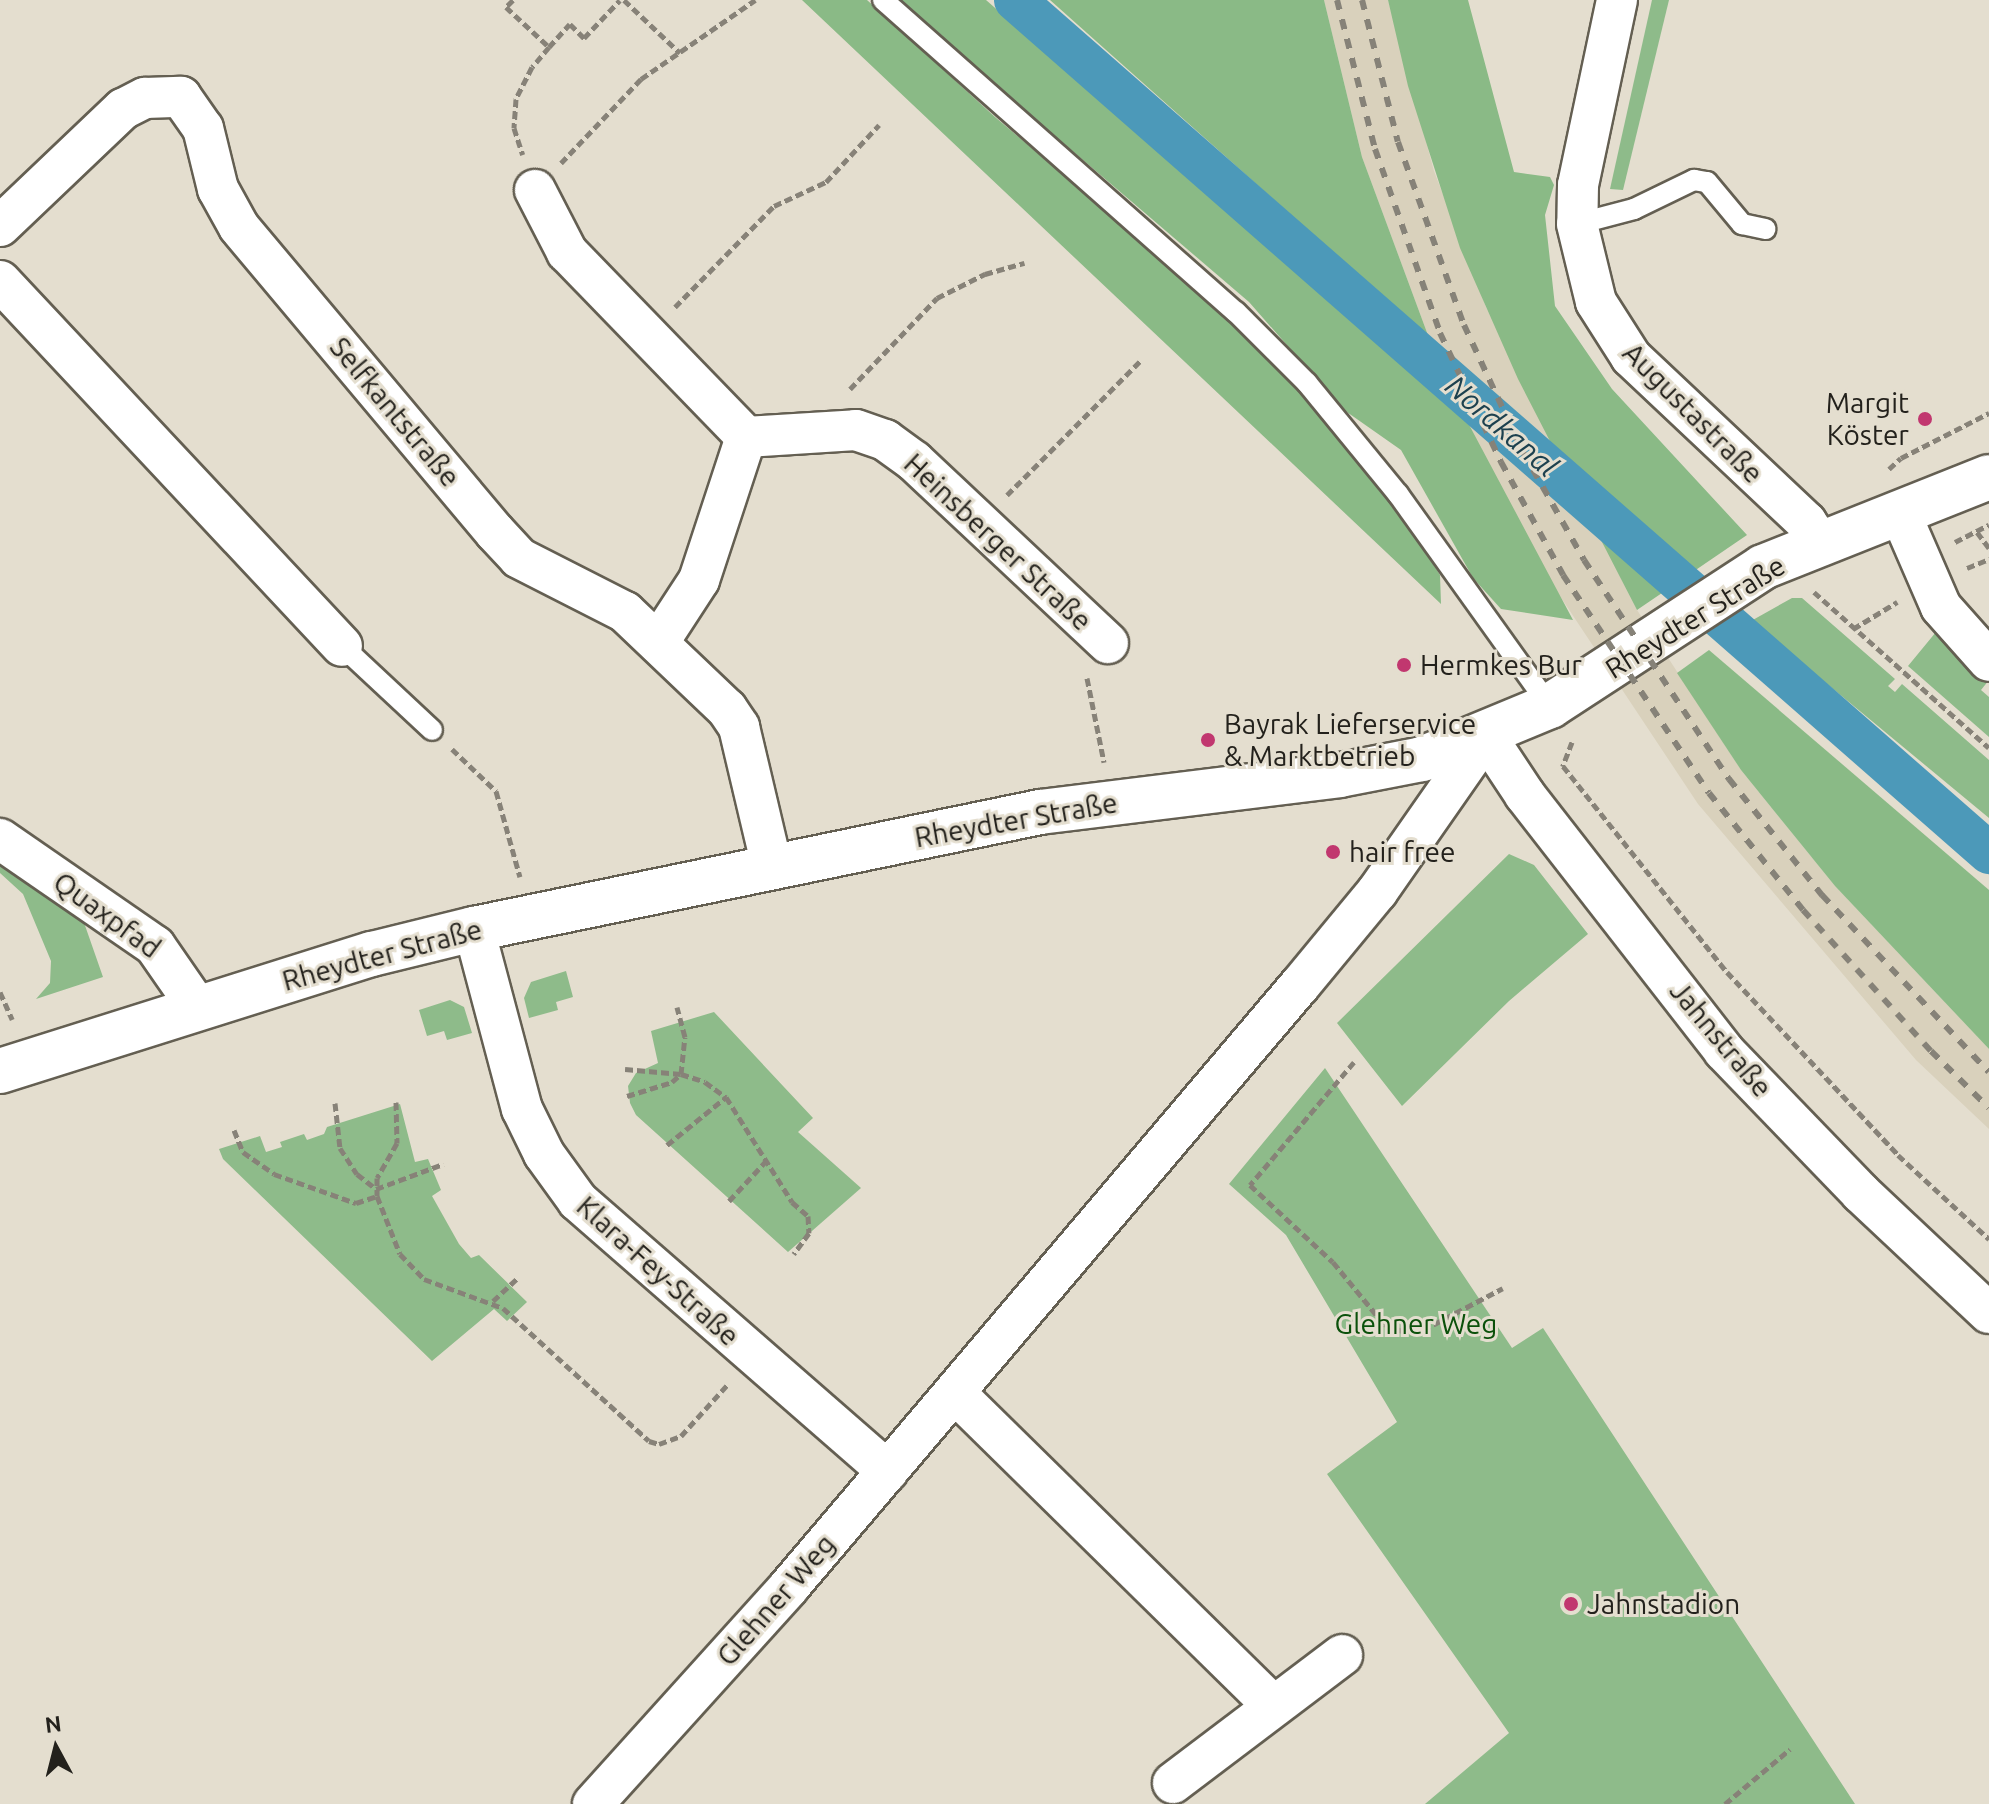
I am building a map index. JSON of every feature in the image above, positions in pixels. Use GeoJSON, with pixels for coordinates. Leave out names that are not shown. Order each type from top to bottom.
{"type":"FeatureCollection","features":[{"type":"Feature","properties":{"kind":"main road","name":"Rheydter Straße"},"geometry":{"type":"LineString","coordinates":[[0,1071],[372,954],[474,929],[772,867],[1111,802],[1340,775],[1422,759],[1486,736],[1550,706],[1746,577],[1820,543],[1901,515],[1989,477]]}},
{"type":"Feature","properties":{"kind":"street","name":"Augustastraße"},"geometry":{"type":"LineString","coordinates":[[1617,0],[1584,137],[1577,224],[1596,302],[1631,357],[1806,522],[1820,543]]}},
{"type":"Feature","properties":{"kind":"street","name":"Selfkantstraße"},"geometry":{"type":"LineString","coordinates":[[0,226],[123,109],[145,98],[181,97],[203,128],[218,189],[239,227],[495,532],[519,558],[625,612],[739,727],[772,867]]}},
{"type":"Feature","properties":{"kind":"street"},"geometry":{"type":"LineString","coordinates":[[535,190],[567,252],[746,437],[699,580],[658,643]]}},
{"type":"Feature","properties":{"kind":"street"},"geometry":{"type":"LineString","coordinates":[[0,281],[342,646]]}},
{"type":"Feature","properties":{"kind":"street","name":"Heinsberger Straße"},"geometry":{"type":"LineString","coordinates":[[746,437],[810,430],[856,430],[885,440],[914,461],[1108,643]]}},
{"type":"Feature","properties":{"kind":"street"},"geometry":{"type":"LineString","coordinates":[[1901,515],[1941,607],[1989,661]]}},
{"type":"Feature","properties":{"kind":"street","name":"Jahnstraße"},"geometry":{"type":"LineString","coordinates":[[1486,736],[1525,795],[1724,1051],[1861,1193],[1989,1313]]}},
{"type":"Feature","properties":{"kind":"street","name":"Glehner Weg"},"geometry":{"type":"LineString","coordinates":[[593,1804],[888,1471],[1377,892],[1486,736]]}},
{"type":"Feature","properties":{"kind":"street","name":"Quaxpfad"},"geometry":{"type":"LineString","coordinates":[[0,839],[155,946],[198,1008]]}},
{"type":"Feature","properties":{"kind":"street","name":"Klara-Fey-Straße"},"geometry":{"type":"LineString","coordinates":[[474,929],[522,1109],[544,1154],[578,1201],[888,1471]]}},
{"type":"Feature","properties":{"kind":"street"},"geometry":{"type":"LineString","coordinates":[[955,1393],[1272,1705]]}},
{"type":"Feature","properties":{"kind":"street"},"geometry":{"type":"LineString","coordinates":[[1173,1783],[1272,1705],[1342,1655]]}},
{"type":"Feature","properties":{"kind":"lane"},"geometry":{"type":"LineString","coordinates":[[883,0],[1236,312],[1307,383],[1398,494],[1550,706]]}},
{"type":"Feature","properties":{"kind":"lane"},"geometry":{"type":"LineString","coordinates":[[1577,224],[1634,209],[1694,180],[1707,182],[1742,224],[1765,229]]}},
{"type":"Feature","properties":{"kind":"lane"},"geometry":{"type":"LineString","coordinates":[[342,646],[432,730]]}},
{"type":"Feature","properties":{"kind":"path"},"geometry":{"type":"LineString","coordinates":[[513,0],[506,7],[549,47]]}},
{"type":"Feature","properties":{"kind":"path"},"geometry":{"type":"LineString","coordinates":[[535,190],[514,116],[523,82],[570,24],[584,38],[622,0],[680,53]]}},
{"type":"Feature","properties":{"kind":"path"},"geometry":{"type":"LineString","coordinates":[[535,190],[641,79],[755,0]]}},
{"type":"Feature","properties":{"kind":"path"},"geometry":{"type":"LineString","coordinates":[[649,334],[774,206],[826,182],[879,125]]}},
{"type":"Feature","properties":{"kind":"path"},"geometry":{"type":"LineString","coordinates":[[810,430],[937,298],[985,274],[1024,263]]}},
{"type":"Feature","properties":{"kind":"path"},"geometry":{"type":"LineString","coordinates":[[979,524],[1140,361]]}},
{"type":"Feature","properties":{"kind":"path"},"geometry":{"type":"LineString","coordinates":[[1947,543],[1989,525]]}},
{"type":"Feature","properties":{"kind":"path"},"geometry":{"type":"LineString","coordinates":[[1977,532],[1989,548]]}},
{"type":"Feature","properties":{"kind":"path"},"geometry":{"type":"LineString","coordinates":[[1812,590],[1989,748]]}},
{"type":"Feature","properties":{"kind":"path"},"geometry":{"type":"LineString","coordinates":[[1108,643],[1085,672],[1111,802]]}},
{"type":"Feature","properties":{"kind":"path"},"geometry":{"type":"LineString","coordinates":[[432,730],[496,791],[530,917]]}},
{"type":"Feature","properties":{"kind":"path"},"geometry":{"type":"LineString","coordinates":[[1563,766],[1727,972],[1898,1155],[1989,1239]]}},
{"type":"Feature","properties":{"kind":"path"},"geometry":{"type":"LineString","coordinates":[[0,992],[12,1019]]}},
{"type":"Feature","properties":{"kind":"path"},"geometry":{"type":"LineString","coordinates":[[627,1096],[672,1082],[681,1074],[685,1037],[677,1007]]}},
{"type":"Feature","properties":{"kind":"path"},"geometry":{"type":"LineString","coordinates":[[1354,1062],[1250,1185],[1325,1253],[1384,1324],[1402,1331],[1423,1330],[1503,1288]]}},
{"type":"Feature","properties":{"kind":"path"},"geometry":{"type":"LineString","coordinates":[[625,1069],[681,1074],[705,1082],[726,1097],[810,1223],[806,1240],[794,1254]]}},
{"type":"Feature","properties":{"kind":"path"},"geometry":{"type":"LineString","coordinates":[[667,1145],[726,1097]]}},
{"type":"Feature","properties":{"kind":"path"},"geometry":{"type":"LineString","coordinates":[[376,1192],[397,1143],[396,1102]]}},
{"type":"Feature","properties":{"kind":"path"},"geometry":{"type":"LineString","coordinates":[[335,1103],[340,1148],[357,1174],[376,1192],[400,1254],[411,1268],[446,1289],[493,1301],[649,1441],[659,1444],[691,1428],[752,1355]]}},
{"type":"Feature","properties":{"kind":"path"},"geometry":{"type":"LineString","coordinates":[[234,1130],[243,1152],[274,1174],[356,1203],[443,1164]]}},
{"type":"Feature","properties":{"kind":"path"},"geometry":{"type":"LineString","coordinates":[[729,1201],[767,1160]]}},
{"type":"Feature","properties":{"kind":"path"},"geometry":{"type":"LineString","coordinates":[[493,1301],[517,1279]]}},
{"type":"Feature","properties":{"kind":"path"},"geometry":{"type":"LineString","coordinates":[[1725,1804],[1790,1749]]}},
{"type":"Feature","properties":{"kind":"shaded area"},"geometry":{"type":"Polygon","coordinates":[[[1324,0],[1388,0],[1434,171],[1486,307],[1637,610],[1741,770],[1835,886],[1989,1049],[1989,1129],[1916,1060],[1698,804],[1550,581],[1489,469],[1429,338],[1362,157],[1324,0]]]}},
{"type":"Feature","properties":{"kind":"green space"},"geometry":{"type":"Polygon","coordinates":[[[802,0],[867,0],[995,117],[1232,318],[1321,415],[1403,516],[1440,575],[1441,604],[802,0]]]}},
{"type":"Feature","properties":{"kind":"green space"},"geometry":{"type":"Polygon","coordinates":[[[896,0],[986,0],[1466,419],[1573,620],[1501,609],[1473,578],[1401,450],[1344,410],[1249,302],[896,0]]]}},
{"type":"Feature","properties":{"kind":"green space"},"geometry":{"type":"Polygon","coordinates":[[[1050,0],[1324,0],[1362,157],[1429,338],[1050,0]]]}},
{"type":"Feature","properties":{"kind":"green space"},"geometry":{"type":"Polygon","coordinates":[[[1388,0],[1468,0],[1514,172],[1550,177],[1554,185],[1545,215],[1555,306],[1612,389],[1747,535],[1637,610],[1518,379],[1460,248],[1408,86],[1388,0]]]}},
{"type":"Feature","properties":{"kind":"green space"},"geometry":{"type":"Polygon","coordinates":[[[1652,0],[1669,0],[1623,190],[1610,189],[1652,0]]]}},
{"type":"Feature","properties":{"kind":"green space"},"geometry":{"type":"Polygon","coordinates":[[[1792,598],[1802,598],[1895,679],[1888,686],[1895,692],[1902,684],[1989,760],[1989,818],[1751,621],[1792,598]]]}},
{"type":"Feature","properties":{"kind":"green space"},"geometry":{"type":"Polygon","coordinates":[[[1936,632],[1989,680],[1981,690],[1989,697],[1989,737],[1908,666],[1936,632]]]}},
{"type":"Feature","properties":{"kind":"green space"},"geometry":{"type":"Polygon","coordinates":[[[1709,650],[1989,890],[1989,1049],[1835,886],[1741,770],[1677,673],[1709,650]]]}},
{"type":"Feature","properties":{"kind":"green space"},"geometry":{"type":"Polygon","coordinates":[[[0,851],[81,914],[103,977],[36,999],[50,983],[51,961],[23,894],[0,873],[0,851]]]}},
{"type":"Feature","properties":{"kind":"green space"},"geometry":{"type":"Polygon","coordinates":[[[1509,854],[1534,865],[1588,934],[1509,1001],[1402,1106],[1337,1023],[1509,854]]]}},
{"type":"Feature","properties":{"kind":"green space"},"geometry":{"type":"Polygon","coordinates":[[[566,971],[573,997],[556,1002],[558,1010],[529,1018],[524,998],[531,982],[566,971]]]}},
{"type":"Feature","properties":{"kind":"green space"},"geometry":{"type":"Polygon","coordinates":[[[450,1000],[464,1007],[472,1033],[447,1040],[444,1031],[427,1036],[419,1010],[450,1000]]]}},
{"type":"Feature","properties":{"kind":"green space"},"geometry":{"type":"Polygon","coordinates":[[[714,1012],[813,1118],[798,1132],[861,1188],[788,1252],[636,1115],[630,1103],[628,1086],[636,1073],[658,1063],[651,1031],[714,1012]]]}},
{"type":"Feature","properties":{"kind":"green space","name":"Jahnstadion"},"geometry":{"type":"Polygon","coordinates":[[[1325,1068],[1512,1348],[1543,1328],[1855,1804],[1425,1804],[1509,1733],[1327,1474],[1397,1422],[1286,1235],[1229,1184],[1325,1068]]]}},
{"type":"Feature","properties":{"kind":"green space"},"geometry":{"type":"Polygon","coordinates":[[[400,1104],[415,1162],[428,1159],[441,1190],[432,1196],[459,1244],[471,1258],[479,1255],[527,1302],[507,1321],[494,1309],[432,1361],[223,1159],[219,1149],[260,1136],[266,1152],[282,1147],[280,1142],[304,1134],[307,1140],[324,1134],[327,1127],[400,1104]]]}},
{"type":"Feature","properties":{"kind":"waterway","name":"Nordkanal"},"geometry":{"type":"LineString","coordinates":[[1015,0],[1989,853]]}},
{"type":"Feature","properties":{"kind":"railway"},"geometry":{"type":"LineString","coordinates":[[1337,0],[1375,149],[1440,333],[1501,462],[1563,575],[1709,793],[1803,910],[1931,1051],[1989,1108]]}},
{"type":"Feature","properties":{"kind":"railway"},"geometry":{"type":"LineString","coordinates":[[1362,0],[1398,142],[1464,325],[1523,452],[1584,560],[1729,779],[1822,895],[1989,1072]]}},
{"type":"Feature","properties":{"kind":"place","name":"Margit Köster"},"geometry":{"type":"Point","coordinates":[1925,419]}},
{"type":"Feature","properties":{"kind":"place","name":"Hermkes Bur"},"geometry":{"type":"Point","coordinates":[1404,665]}},
{"type":"Feature","properties":{"kind":"place","name":"Bayrak Lieferservice & Marktbetrieb"},"geometry":{"type":"Point","coordinates":[1208,740]}},
{"type":"Feature","properties":{"kind":"place","name":"hair free"},"geometry":{"type":"Point","coordinates":[1333,852]}},
{"type":"Feature","properties":{"kind":"place","name":"Jahnstadion"},"geometry":{"type":"Point","coordinates":[1571,1604]}}]}
